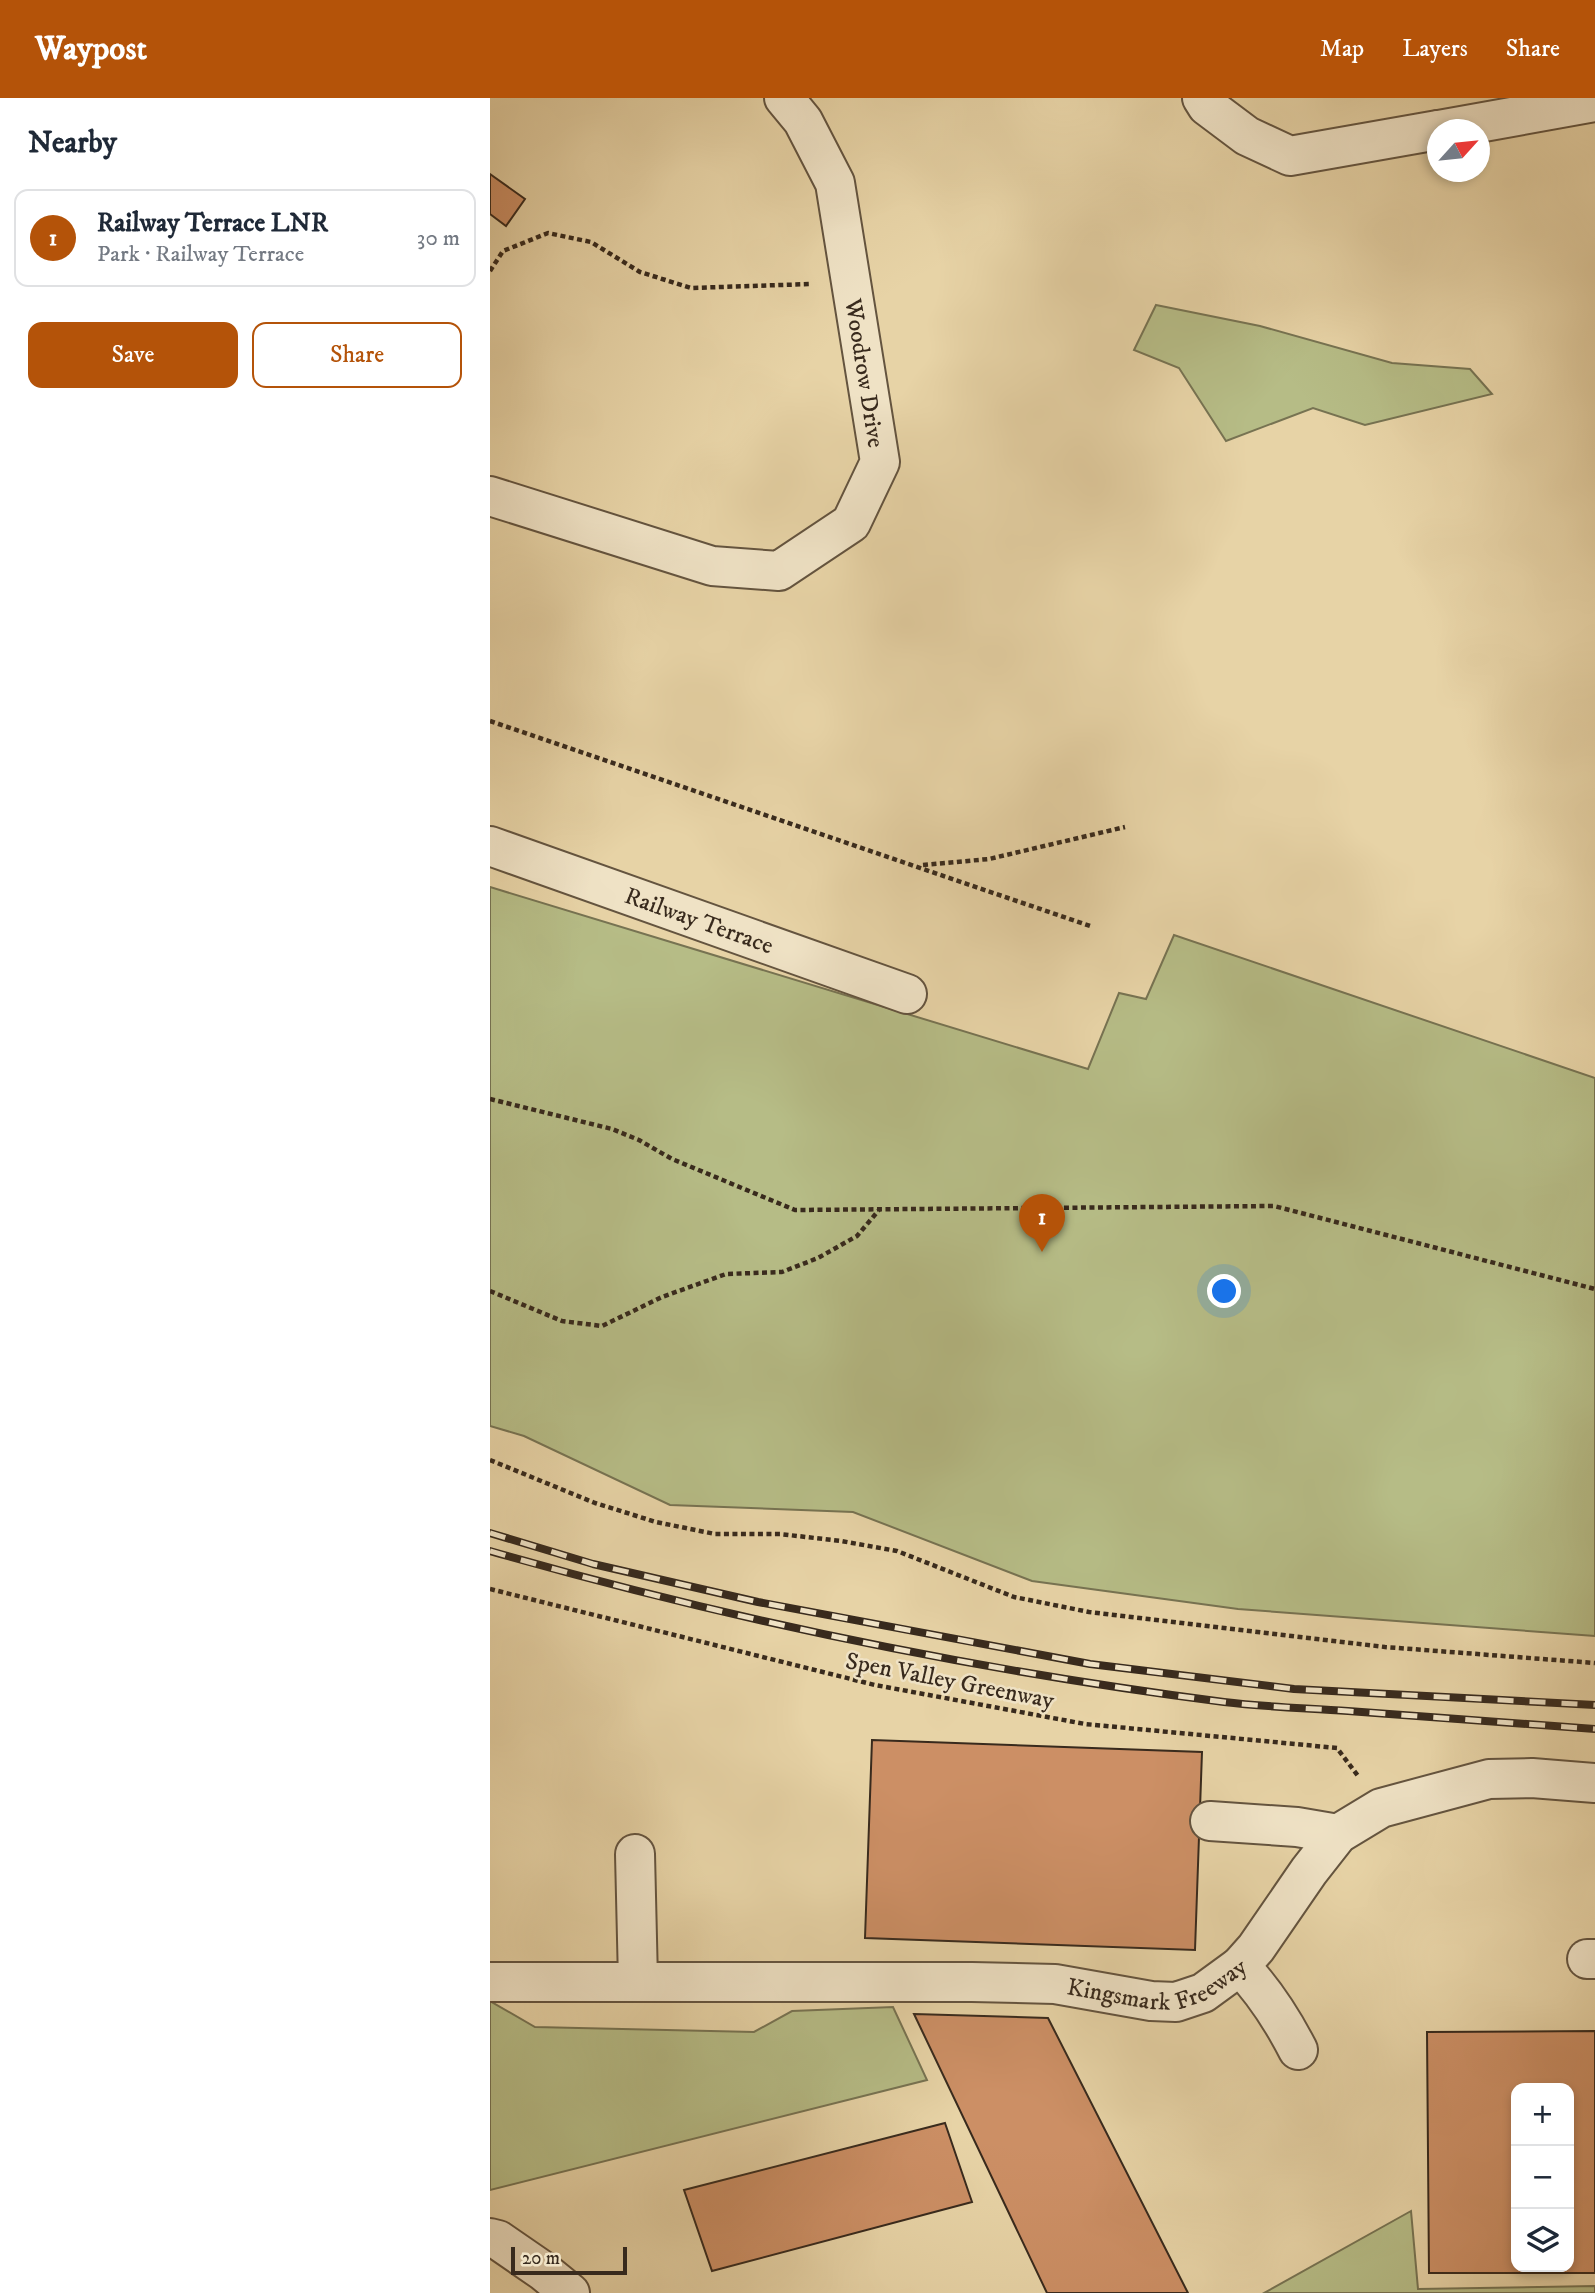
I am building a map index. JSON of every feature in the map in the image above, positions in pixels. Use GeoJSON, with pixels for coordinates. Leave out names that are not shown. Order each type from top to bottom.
{"type":"FeatureCollection","features":[{"type":"Feature","properties":{"kind":"street","name":"Woodrow Drive"},"geometry":{"type":"LineString","coordinates":[[490,496],[712,566],[779,570],[851,523],[880,462],[835,183],[803,121],[784,98]]}},
{"type":"Feature","properties":{"kind":"street"},"geometry":{"type":"LineString","coordinates":[[1202,98],[1207,106],[1247,136],[1290,156],[1427,132]]}},
{"type":"Feature","properties":{"kind":"street"},"geometry":{"type":"LineString","coordinates":[[1490,121],[1595,102]]}},
{"type":"Feature","properties":{"kind":"street","name":"Railway Terrace"},"geometry":{"type":"LineString","coordinates":[[490,846],[908,994]]}},
{"type":"Feature","properties":{"kind":"street","name":"Kingsmark Freeway"},"geometry":{"type":"LineString","coordinates":[[490,1982],[1055,1984],[1151,2001],[1176,2002],[1203,1993],[1240,1966],[1338,1835],[1381,1808],[1489,1779],[1532,1778],[1595,1783]]}},
{"type":"Feature","properties":{"kind":"street"},"geometry":{"type":"LineString","coordinates":[[1210,1821],[1297,1827],[1338,1835]]}},
{"type":"Feature","properties":{"kind":"street"},"geometry":{"type":"LineString","coordinates":[[635,1854],[638,1982]]}},
{"type":"Feature","properties":{"kind":"street"},"geometry":{"type":"LineString","coordinates":[[1240,1966],[1259,1986],[1298,2050]]}},
{"type":"Feature","properties":{"kind":"street"},"geometry":{"type":"LineString","coordinates":[[490,2238],[498,2240],[570,2293]]}},
{"type":"Feature","properties":{"kind":"path"},"geometry":{"type":"LineString","coordinates":[[490,271],[503,251],[548,233],[591,242],[640,272],[691,288],[851,282]]}},
{"type":"Feature","properties":{"kind":"path"},"geometry":{"type":"LineString","coordinates":[[490,721],[1090,926]]}},
{"type":"Feature","properties":{"kind":"path"},"geometry":{"type":"LineString","coordinates":[[918,866],[989,859],[1125,827]]}},
{"type":"Feature","properties":{"kind":"path"},"geometry":{"type":"LineString","coordinates":[[490,1099],[612,1129],[639,1140],[672,1159],[795,1210],[1274,1206],[1595,1290]]}},
{"type":"Feature","properties":{"kind":"path"},"geometry":{"type":"LineString","coordinates":[[490,1291],[562,1321],[602,1326],[662,1297],[726,1274],[782,1272],[818,1258],[857,1236],[880,1209]]}},
{"type":"Feature","properties":{"kind":"path"},"geometry":{"type":"LineString","coordinates":[[490,1460],[595,1503],[656,1522],[715,1534],[780,1534],[897,1551],[1014,1597],[1089,1612],[1385,1647],[1595,1664]]}},
{"type":"Feature","properties":{"kind":"path","name":"Spen Valley Greenway"},"geometry":{"type":"LineString","coordinates":[[490,1589],[875,1685],[1072,1722],[1337,1748],[1381,1808]]}},
{"type":"Feature","properties":{"kind":"green space"},"geometry":{"type":"Polygon","coordinates":[[[1156,305],[1260,326],[1392,363],[1470,369],[1492,394],[1365,425],[1313,408],[1226,441],[1179,368],[1134,350],[1156,305]]]}},
{"type":"Feature","properties":{"kind":"green space"},"geometry":{"type":"Polygon","coordinates":[[[490,887],[1088,1069],[1119,993],[1146,999],[1174,935],[1595,1078],[1595,1636],[1238,1609],[1032,1581],[853,1512],[670,1505],[524,1436],[490,1426],[490,887]]]}},
{"type":"Feature","properties":{"kind":"green space"},"geometry":{"type":"Polygon","coordinates":[[[490,2001],[535,2027],[754,2032],[792,2011],[893,2007],[927,2080],[490,2190],[490,2001]]]}},
{"type":"Feature","properties":{"kind":"green space"},"geometry":{"type":"Polygon","coordinates":[[[1411,2211],[1418,2289],[1595,2286],[1595,2293],[1264,2293],[1411,2211]]]}},
{"type":"Feature","properties":{"kind":"building"},"geometry":{"type":"Polygon","coordinates":[[[490,174],[525,199],[506,226],[490,214],[490,174]]]}},
{"type":"Feature","properties":{"kind":"building"},"geometry":{"type":"Polygon","coordinates":[[[872,1740],[1202,1752],[1195,1950],[865,1938],[872,1740]]]}},
{"type":"Feature","properties":{"kind":"building"},"geometry":{"type":"Polygon","coordinates":[[[914,2014],[1048,2018],[1188,2293],[1047,2293],[914,2014]]]}},
{"type":"Feature","properties":{"kind":"building"},"geometry":{"type":"Polygon","coordinates":[[[1595,2031],[1595,2273],[1429,2273],[1427,2032],[1595,2031]]]}},
{"type":"Feature","properties":{"kind":"building"},"geometry":{"type":"Polygon","coordinates":[[[945,2123],[972,2202],[712,2271],[684,2190],[945,2123]]]}},
{"type":"Feature","properties":{"kind":"railway"},"geometry":{"type":"LineString","coordinates":[[490,1533],[593,1564],[758,1602],[1090,1664],[1294,1689],[1595,1705]]}},
{"type":"Feature","properties":{"kind":"railway"},"geometry":{"type":"LineString","coordinates":[[490,1551],[762,1621],[1038,1675],[1239,1704],[1595,1729]]}},
{"type":"Feature","properties":{"kind":"place","name":"Railway Terrace LNR"},"geometry":{"type":"Point","coordinates":[1042,1252]}}]}
